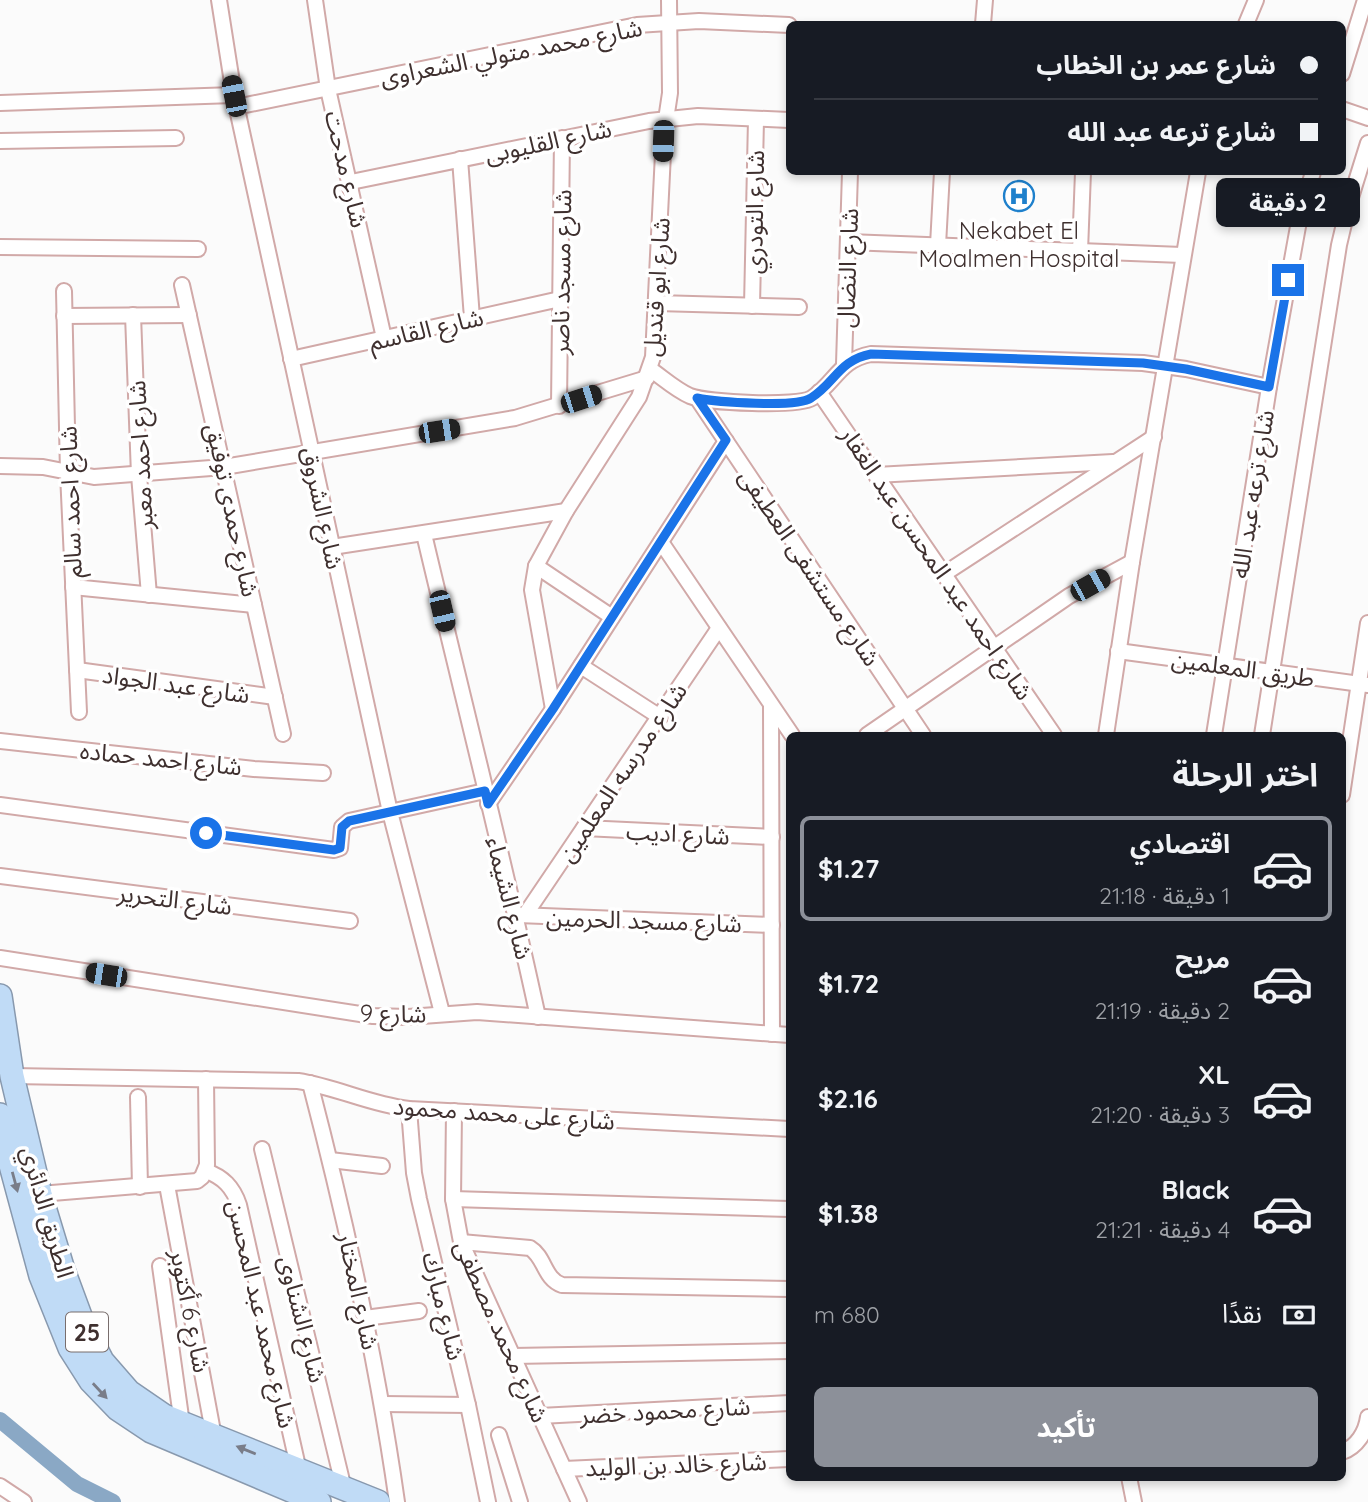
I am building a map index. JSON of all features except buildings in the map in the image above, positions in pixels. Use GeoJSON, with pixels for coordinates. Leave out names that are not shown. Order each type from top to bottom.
{"type":"FeatureCollection","features":[{"type":"Feature","properties":{"kind":"highway","name":"الطريق الدائري"},"geometry":{"type":"LineString","coordinates":[[0,996],[12,1076],[40,1194],[83,1324],[102,1361],[129,1392],[146,1405],[183,1424],[378,1502]]}},
{"type":"Feature","properties":{"kind":"highway","name":"الطريق الدائري"},"geometry":{"type":"LineString","coordinates":[[0,1115],[41,1276],[70,1348],[91,1381],[118,1409],[151,1431],[319,1502]]}},
{"type":"Feature","properties":{"kind":"street","name":"شارع الشروق"},"geometry":{"type":"LineString","coordinates":[[219,0],[235,102],[390,812],[442,1013]]}},
{"type":"Feature","properties":{"kind":"street","name":"شارع مدحت"},"geometry":{"type":"LineString","coordinates":[[314,0],[328,89],[384,338]]}},
{"type":"Feature","properties":{"kind":"street","name":"شارع ابو قنديل"},"geometry":{"type":"LineString","coordinates":[[553,709],[532,590],[536,566],[566,511],[639,397],[649,374],[655,344],[666,119],[670,93],[669,0]]}},
{"type":"Feature","properties":{"kind":"street"},"geometry":{"type":"LineString","coordinates":[[983,21],[985,0]]}},
{"type":"Feature","properties":{"kind":"street"},"geometry":{"type":"LineString","coordinates":[[1247,21],[1256,0]]}},
{"type":"Feature","properties":{"kind":"street"},"geometry":{"type":"LineString","coordinates":[[1346,60],[1366,0]]}},
{"type":"Feature","properties":{"kind":"street","name":"شارع محمد متولي الشعراوى"},"geometry":{"type":"LineString","coordinates":[[0,103],[235,102],[328,89],[637,25],[699,21],[786,25]]}},
{"type":"Feature","properties":{"kind":"street"},"geometry":{"type":"LineString","coordinates":[[1346,110],[1368,118]]}},
{"type":"Feature","properties":{"kind":"street","name":"شارع القليوبى"},"geometry":{"type":"LineString","coordinates":[[351,182],[666,119],[698,117],[786,120]]}},
{"type":"Feature","properties":{"kind":"street","name":"شارع التودري"},"geometry":{"type":"LineString","coordinates":[[752,306],[756,119]]}},
{"type":"Feature","properties":{"kind":"street"},"geometry":{"type":"LineString","coordinates":[[0,141],[176,138]]}},
{"type":"Feature","properties":{"kind":"street","name":"شارع مسجد ناصر"},"geometry":{"type":"LineString","coordinates":[[559,406],[562,138]]}},
{"type":"Feature","properties":{"kind":"street"},"geometry":{"type":"LineString","coordinates":[[1262,732],[1339,245],[1363,169],[1368,143]]}},
{"type":"Feature","properties":{"kind":"street"},"geometry":{"type":"LineString","coordinates":[[460,159],[472,318]]}},
{"type":"Feature","properties":{"kind":"street","name":"شارع النضال"},"geometry":{"type":"LineString","coordinates":[[844,364],[850,175]]}},
{"type":"Feature","properties":{"kind":"street"},"geometry":{"type":"LineString","coordinates":[[938,246],[942,175]]}},
{"type":"Feature","properties":{"kind":"street"},"geometry":{"type":"LineString","coordinates":[[1080,251],[1083,175]]}},
{"type":"Feature","properties":{"kind":"street"},"geometry":{"type":"LineString","coordinates":[[1106,732],[1182,255],[1197,175]]}},
{"type":"Feature","properties":{"kind":"street","name":"شارع ترعه عبد الله"},"geometry":{"type":"LineString","coordinates":[[1214,732],[1269,387],[1299,221],[1312,175]]}},
{"type":"Feature","properties":{"kind":"street"},"geometry":{"type":"LineString","coordinates":[[848,242],[1182,255]]}},
{"type":"Feature","properties":{"kind":"street"},"geometry":{"type":"LineString","coordinates":[[0,247],[198,249]]}},
{"type":"Feature","properties":{"kind":"street","name":"شارع حمدى توفيق"},"geometry":{"type":"LineString","coordinates":[[182,285],[283,734]]}},
{"type":"Feature","properties":{"kind":"street","name":"شارع احمد سالم"},"geometry":{"type":"LineString","coordinates":[[64,291],[68,473],[79,712]]}},
{"type":"Feature","properties":{"kind":"street","name":"شارع القاسم"},"geometry":{"type":"LineString","coordinates":[[291,359],[560,299]]}},
{"type":"Feature","properties":{"kind":"street"},"geometry":{"type":"LineString","coordinates":[[657,303],[799,307]]}},
{"type":"Feature","properties":{"kind":"street"},"geometry":{"type":"LineString","coordinates":[[64,316],[189,315]]}},
{"type":"Feature","properties":{"kind":"street","name":"شارع احمد معبر"},"geometry":{"type":"LineString","coordinates":[[133,316],[139,475],[149,595]]}},
{"type":"Feature","properties":{"kind":"street"},"geometry":{"type":"LineString","coordinates":[[0,466],[43,467],[86,477],[224,467],[515,418],[559,406],[649,374],[697,398],[795,403],[811,399],[844,364],[871,354],[1121,362],[1166,366],[1269,387]]}},
{"type":"Feature","properties":{"kind":"street","name":"شارع احمد عبد المحسن عبد الغفار"},"geometry":{"type":"LineString","coordinates":[[819,392],[1052,732]]}},
{"type":"Feature","properties":{"kind":"street","name":"شارع مستشفى العطيفى"},"geometry":{"type":"LineString","coordinates":[[697,398],[921,732]]}},
{"type":"Feature","properties":{"kind":"street"},"geometry":{"type":"LineString","coordinates":[[944,574],[1154,438]]}},
{"type":"Feature","properties":{"kind":"street"},"geometry":{"type":"LineString","coordinates":[[0,805],[334,850],[340,848],[341,832],[345,823],[390,812],[486,797],[553,709],[726,440]]}},
{"type":"Feature","properties":{"kind":"street"},"geometry":{"type":"LineString","coordinates":[[876,475],[1115,461]]}},
{"type":"Feature","properties":{"kind":"street"},"geometry":{"type":"LineString","coordinates":[[332,547],[566,511]]}},
{"type":"Feature","properties":{"kind":"street","name":"شارع الشيماء"},"geometry":{"type":"LineString","coordinates":[[424,534],[486,797],[521,915],[538,1017]]}},
{"type":"Feature","properties":{"kind":"street"},"geometry":{"type":"LineString","coordinates":[[661,542],[790,732]]}},
{"type":"Feature","properties":{"kind":"street"},"geometry":{"type":"LineString","coordinates":[[871,732],[1069,596],[1132,562]]}},
{"type":"Feature","properties":{"kind":"street"},"geometry":{"type":"LineString","coordinates":[[536,566],[612,617]]}},
{"type":"Feature","properties":{"kind":"street"},"geometry":{"type":"LineString","coordinates":[[73,587],[254,605]]}},
{"type":"Feature","properties":{"kind":"street"},"geometry":{"type":"LineString","coordinates":[[1346,774],[1363,684],[1368,623]]}},
{"type":"Feature","properties":{"kind":"street","name":"شارع مدرسه المعلمين"},"geometry":{"type":"LineString","coordinates":[[521,915],[584,828],[719,628]]}},
{"type":"Feature","properties":{"kind":"street","name":"طريق المعلمين"},"geometry":{"type":"LineString","coordinates":[[1118,651],[1363,684]]}},
{"type":"Feature","properties":{"kind":"street"},"geometry":{"type":"LineString","coordinates":[[581,666],[660,716]]}},
{"type":"Feature","properties":{"kind":"street","name":"شارع عبد الجواد"},"geometry":{"type":"LineString","coordinates":[[77,670],[275,698]]}},
{"type":"Feature","properties":{"kind":"street"},"geometry":{"type":"LineString","coordinates":[[771,705],[772,1034]]}},
{"type":"Feature","properties":{"kind":"street","name":"شارع احمد حماده"},"geometry":{"type":"LineString","coordinates":[[0,741],[243,768],[323,773]]}},
{"type":"Feature","properties":{"kind":"street","name":"شارع اديب"},"geometry":{"type":"LineString","coordinates":[[584,828],[772,837]]}},
{"type":"Feature","properties":{"kind":"street","name":"شارع التحرير"},"geometry":{"type":"LineString","coordinates":[[0,876],[350,921]]}},
{"type":"Feature","properties":{"kind":"street","name":"شارع مسجد الحرمين"},"geometry":{"type":"LineString","coordinates":[[521,915],[772,925]]}},
{"type":"Feature","properties":{"kind":"street","name":"شارع 9"},"geometry":{"type":"LineString","coordinates":[[0,958],[373,1016],[408,1017],[477,1012],[786,1035]]}},
{"type":"Feature","properties":{"kind":"street","name":"شارع على محمد محمود"},"geometry":{"type":"LineString","coordinates":[[12,1076],[310,1083],[365,1101],[409,1109],[786,1129]]}},
{"type":"Feature","properties":{"kind":"street"},"geometry":{"type":"LineString","coordinates":[[40,1194],[197,1181],[206,1171],[206,1079]]}},
{"type":"Feature","properties":{"kind":"street","name":"شارع المختار"},"geometry":{"type":"LineString","coordinates":[[310,1083],[330,1160],[383,1404],[397,1502]]}},
{"type":"Feature","properties":{"kind":"street"},"geometry":{"type":"LineString","coordinates":[[138,1097],[140,1186]]}},
{"type":"Feature","properties":{"kind":"street","name":"شارع مبارك"},"geometry":{"type":"LineString","coordinates":[[409,1109],[419,1199],[488,1502]]}},
{"type":"Feature","properties":{"kind":"street","name":"شارع محمد مصطفى"},"geometry":{"type":"LineString","coordinates":[[454,1111],[453,1199],[461,1242],[579,1502]]}},
{"type":"Feature","properties":{"kind":"street","name":"شارع الشناوى"},"geometry":{"type":"LineString","coordinates":[[262,1149],[344,1489]]}},
{"type":"Feature","properties":{"kind":"street"},"geometry":{"type":"LineString","coordinates":[[330,1160],[382,1166]]}},
{"type":"Feature","properties":{"kind":"street","name":"شارع محمد عبد المحسن"},"geometry":{"type":"LineString","coordinates":[[206,1171],[230,1187],[239,1205],[299,1471]]}},
{"type":"Feature","properties":{"kind":"street","name":"شارع 6 أكتوبر"},"geometry":{"type":"LineString","coordinates":[[167,1185],[214,1437]]}},
{"type":"Feature","properties":{"kind":"street"},"geometry":{"type":"LineString","coordinates":[[453,1199],[786,1209]]}},
{"type":"Feature","properties":{"kind":"street"},"geometry":{"type":"LineString","coordinates":[[461,1242],[530,1248],[539,1256],[549,1277],[562,1285],[786,1289]]}},
{"type":"Feature","properties":{"kind":"street"},"geometry":{"type":"LineString","coordinates":[[160,1266],[183,1424]]}},
{"type":"Feature","properties":{"kind":"street"},"geometry":{"type":"LineString","coordinates":[[365,1318],[419,1311]]}},
{"type":"Feature","properties":{"kind":"street"},"geometry":{"type":"LineString","coordinates":[[513,1356],[786,1351]]}},
{"type":"Feature","properties":{"kind":"street","name":"شارع محمود خضر"},"geometry":{"type":"LineString","coordinates":[[540,1416],[786,1403]]}},
{"type":"Feature","properties":{"kind":"street"},"geometry":{"type":"LineString","coordinates":[[383,1404],[468,1405]]}},
{"type":"Feature","properties":{"kind":"street"},"geometry":{"type":"LineString","coordinates":[[1346,1451],[1360,1439],[1367,1427],[1368,1417]]}},
{"type":"Feature","properties":{"kind":"street"},"geometry":{"type":"LineString","coordinates":[[499,1434],[520,1502]]}},
{"type":"Feature","properties":{"kind":"street","name":"شارع خالد بن الوليد"},"geometry":{"type":"LineString","coordinates":[[564,1469],[786,1459]]}},
{"type":"Feature","properties":{"kind":"street"},"geometry":{"type":"LineString","coordinates":[[1130,1481],[1134,1502]]}},
{"type":"Feature","properties":{"kind":"street"},"geometry":{"type":"LineString","coordinates":[[0,1486],[24,1502]]}},
{"type":"Feature","properties":{"kind":"waterway"},"geometry":{"type":"LineString","coordinates":[[0,1420],[77,1484],[113,1502]]}},
{"type":"Feature","properties":{"kind":"place","name":"Nekabet El Moalmen Hospital"},"geometry":{"type":"Point","coordinates":[1019,196]}},
{"type":"Feature","properties":{"kind":"route"},"geometry":{"type":"LineString","coordinates":[[206,833],[338,850],[342,827],[349,821],[485,791],[488,804],[553,709],[726,440],[697,398],[803,402],[819,392],[844,364],[861,355],[871,354],[1143,363],[1186,369],[1269,387],[1288,280]]}}]}
